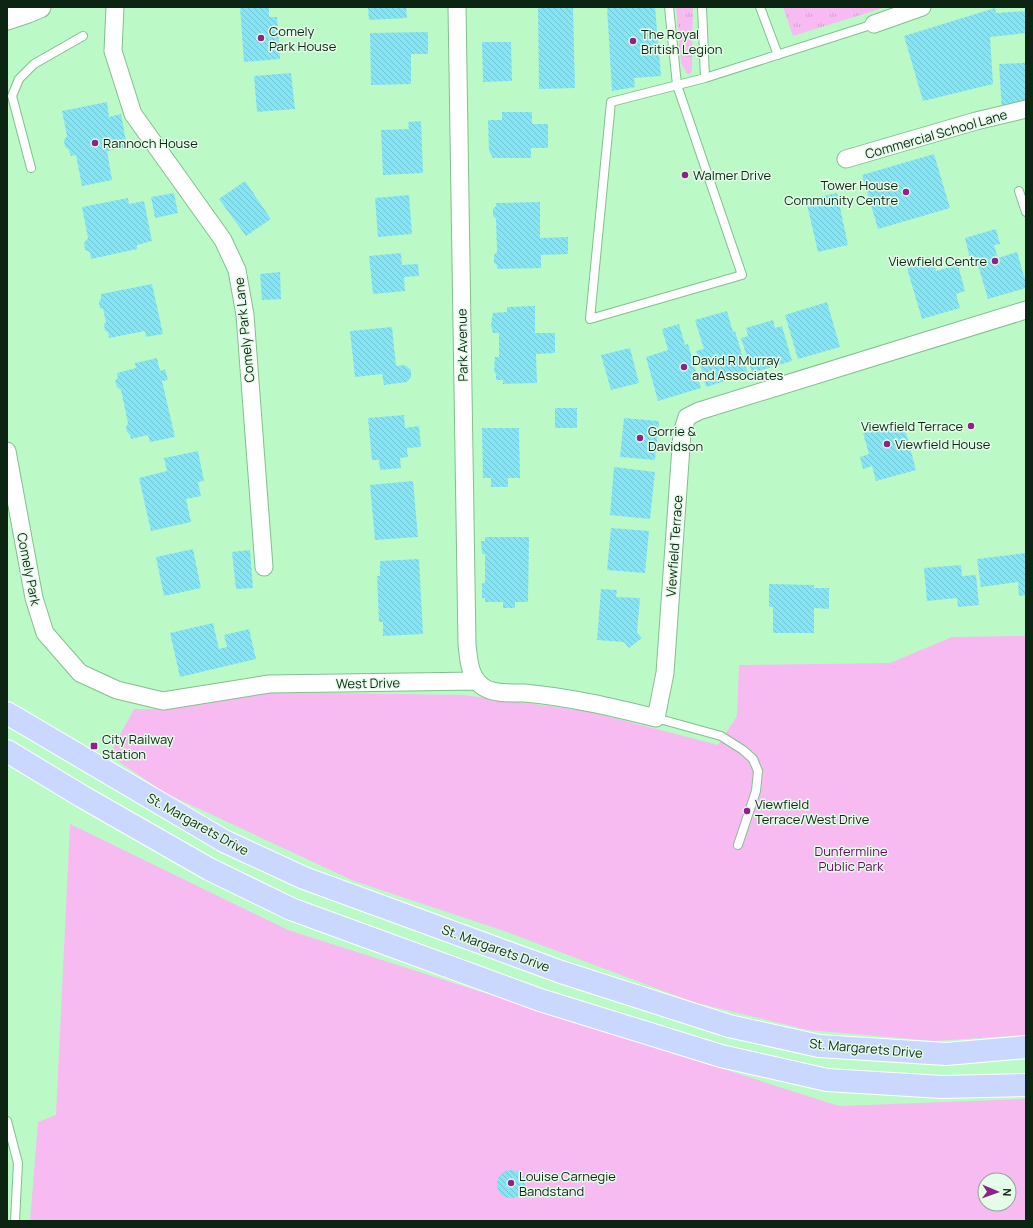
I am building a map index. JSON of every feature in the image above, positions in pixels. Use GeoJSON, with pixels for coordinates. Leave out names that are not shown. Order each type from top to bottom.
{"type":"FeatureCollection","features":[{"type":"Feature","properties":{"kind":"main road","name":"St. Margarets Drive"},"geometry":{"type":"LineString","coordinates":[[7,712],[224,841],[304,878],[551,968],[729,1026],[819,1046],[946,1054],[1026,1047]]}},
{"type":"Feature","properties":{"kind":"main road"},"geometry":{"type":"LineString","coordinates":[[7,751],[83,797],[209,869],[291,909],[540,1000],[721,1056],[827,1080],[942,1087],[1026,1085]]}},
{"type":"Feature","properties":{"kind":"street"},"geometry":{"type":"LineString","coordinates":[[7,19],[40,7]]}},
{"type":"Feature","properties":{"kind":"street","name":"Comely Park Lane"},"geometry":{"type":"LineString","coordinates":[[114,7],[113,51],[133,114],[223,240],[237,270],[245,315],[264,567]]}},
{"type":"Feature","properties":{"kind":"street","name":"Park Avenue"},"geometry":{"type":"LineString","coordinates":[[457,7],[466,645],[470,670],[477,681]]}},
{"type":"Feature","properties":{"kind":"street"},"geometry":{"type":"LineString","coordinates":[[874,24],[922,7]]}},
{"type":"Feature","properties":{"kind":"street","name":"Commercial School Lane"},"geometry":{"type":"LineString","coordinates":[[846,159],[976,121],[1026,109]]}},
{"type":"Feature","properties":{"kind":"street","name":"Viewfield Terrace"},"geometry":{"type":"LineString","coordinates":[[656,718],[665,673],[682,433],[687,417],[699,411],[1026,310]]}},
{"type":"Feature","properties":{"kind":"street","name":"Comely Park"},"geometry":{"type":"LineString","coordinates":[[7,450],[10,482],[34,598],[45,633],[80,673]]}},
{"type":"Feature","properties":{"kind":"street","name":"West Drive"},"geometry":{"type":"LineString","coordinates":[[80,673],[117,690],[163,701],[269,684],[477,681]]}},
{"type":"Feature","properties":{"kind":"street"},"geometry":{"type":"LineString","coordinates":[[477,681],[484,688],[504,693],[525,694],[598,704],[656,718]]}},
{"type":"Feature","properties":{"kind":"lane"},"geometry":{"type":"LineString","coordinates":[[669,7],[677,85],[742,275],[590,320],[611,102],[677,85],[705,78],[874,24]]}},
{"type":"Feature","properties":{"kind":"lane"},"geometry":{"type":"LineString","coordinates":[[702,7],[705,78]]}},
{"type":"Feature","properties":{"kind":"lane"},"geometry":{"type":"LineString","coordinates":[[760,7],[778,55]]}},
{"type":"Feature","properties":{"kind":"lane"},"geometry":{"type":"LineString","coordinates":[[31,168],[12,96],[19,79],[34,64],[83,36]]}},
{"type":"Feature","properties":{"kind":"lane"},"geometry":{"type":"LineString","coordinates":[[1019,191],[1026,212]]}},
{"type":"Feature","properties":{"kind":"lane"},"geometry":{"type":"LineString","coordinates":[[656,718],[721,736],[743,750],[753,759],[758,771],[756,791],[738,845]]}},
{"type":"Feature","properties":{"kind":"lane"},"geometry":{"type":"LineString","coordinates":[[7,1121],[18,1163],[15,1221]]}},
{"type":"Feature","properties":{"kind":"green space"},"geometry":{"type":"Polygon","coordinates":[[[676,7],[693,7],[692,69],[691,73],[687,74],[681,63],[676,7]]]}},
{"type":"Feature","properties":{"kind":"green space"},"geometry":{"type":"Polygon","coordinates":[[[783,7],[886,7],[793,36],[783,7]]]}},
{"type":"Feature","properties":{"kind":"green space","name":"Dunfermline Public Park"},"geometry":{"type":"Polygon","coordinates":[[[1026,636],[1026,1035],[934,1041],[808,1030],[693,1002],[507,932],[354,881],[165,793],[109,755],[134,709],[168,709],[270,692],[464,695],[587,711],[718,745],[737,716],[739,665],[890,663],[952,637],[1026,636]]]}},
{"type":"Feature","properties":{"kind":"green space"},"geometry":{"type":"Polygon","coordinates":[[[70,824],[288,930],[839,1106],[1026,1099],[1026,1221],[30,1221],[38,1122],[56,1115],[70,824]]]}},
{"type":"Feature","properties":{"kind":"building","name":"Comely Park House"},"geometry":{"type":"Polygon","coordinates":[[[240,7],[269,7],[269,17],[277,17],[280,59],[244,62],[240,7]]]}},
{"type":"Feature","properties":{"kind":"building"},"geometry":{"type":"Polygon","coordinates":[[[368,7],[406,7],[407,18],[369,20],[368,7]]]}},
{"type":"Feature","properties":{"kind":"building"},"geometry":{"type":"Polygon","coordinates":[[[538,7],[573,7],[575,88],[539,89],[538,7]]]}},
{"type":"Feature","properties":{"kind":"building","name":"The Royal British Legion"},"geometry":{"type":"Polygon","coordinates":[[[607,7],[655,7],[661,76],[634,78],[635,87],[612,91],[607,7]]]}},
{"type":"Feature","properties":{"kind":"building"},"geometry":{"type":"Polygon","coordinates":[[[995,8],[996,13],[1026,11],[1026,33],[990,37],[993,84],[923,101],[904,36],[995,8]]]}},
{"type":"Feature","properties":{"kind":"building"},"geometry":{"type":"Polygon","coordinates":[[[428,32],[428,54],[411,54],[411,84],[371,85],[370,33],[428,32]]]}},
{"type":"Feature","properties":{"kind":"building"},"geometry":{"type":"Polygon","coordinates":[[[482,42],[511,42],[512,81],[483,82],[482,42]]]}},
{"type":"Feature","properties":{"kind":"building"},"geometry":{"type":"Polygon","coordinates":[[[1026,63],[1026,105],[1002,112],[999,64],[1026,63]]]}},
{"type":"Feature","properties":{"kind":"building"},"geometry":{"type":"Polygon","coordinates":[[[291,73],[295,109],[257,112],[254,76],[291,73]]]}},
{"type":"Feature","properties":{"kind":"building","name":"Rannoch House"},"geometry":{"type":"Polygon","coordinates":[[[107,102],[109,117],[121,114],[127,147],[107,151],[112,180],[82,186],[76,155],[71,156],[69,150],[65,147],[64,140],[67,136],[62,111],[107,102]]]}},
{"type":"Feature","properties":{"kind":"building"},"geometry":{"type":"Polygon","coordinates":[[[502,112],[532,112],[532,124],[548,124],[548,148],[531,148],[531,158],[493,158],[489,151],[488,120],[502,120],[502,112]]]}},
{"type":"Feature","properties":{"kind":"building"},"geometry":{"type":"Polygon","coordinates":[[[421,121],[423,173],[383,175],[381,130],[409,129],[408,122],[421,121]]]}},
{"type":"Feature","properties":{"kind":"building","name":"Tower House Community Centre"},"geometry":{"type":"Polygon","coordinates":[[[934,154],[950,208],[878,229],[862,175],[934,154]]]}},
{"type":"Feature","properties":{"kind":"building"},"geometry":{"type":"Polygon","coordinates":[[[245,181],[271,219],[246,236],[219,199],[245,181]]]}},
{"type":"Feature","properties":{"kind":"building"},"geometry":{"type":"Polygon","coordinates":[[[174,193],[178,213],[155,218],[151,197],[174,193]]]}},
{"type":"Feature","properties":{"kind":"building"},"geometry":{"type":"Polygon","coordinates":[[[837,193],[848,245],[818,252],[806,200],[837,193]]]}},
{"type":"Feature","properties":{"kind":"building"},"geometry":{"type":"Polygon","coordinates":[[[409,195],[412,234],[378,237],[375,198],[409,195]]]}},
{"type":"Feature","properties":{"kind":"building"},"geometry":{"type":"Polygon","coordinates":[[[128,198],[129,204],[144,201],[152,241],[137,245],[137,249],[91,259],[90,252],[85,250],[84,243],[88,238],[82,207],[128,198]]]}},
{"type":"Feature","properties":{"kind":"building"},"geometry":{"type":"Polygon","coordinates":[[[540,202],[540,238],[568,237],[568,254],[541,255],[541,268],[497,269],[497,265],[494,263],[494,255],[497,252],[496,219],[493,216],[493,209],[496,206],[496,203],[540,202]]]}},
{"type":"Feature","properties":{"kind":"building","name":"Viewfield Centre"},"geometry":{"type":"Polygon","coordinates":[[[996,229],[1000,244],[994,245],[998,258],[1017,252],[1026,283],[1026,288],[988,299],[978,265],[972,267],[965,238],[996,229]]]}},
{"type":"Feature","properties":{"kind":"building"},"geometry":{"type":"Polygon","coordinates":[[[401,253],[402,265],[418,264],[419,276],[404,277],[405,291],[373,294],[369,256],[401,253]]]}},
{"type":"Feature","properties":{"kind":"building"},"geometry":{"type":"Polygon","coordinates":[[[933,261],[936,271],[958,265],[965,291],[956,294],[960,308],[922,319],[907,268],[933,261]]]}},
{"type":"Feature","properties":{"kind":"building"},"geometry":{"type":"Polygon","coordinates":[[[280,272],[281,299],[262,300],[260,274],[280,272]]]}},
{"type":"Feature","properties":{"kind":"building"},"geometry":{"type":"Polygon","coordinates":[[[152,284],[163,334],[146,337],[145,331],[109,338],[108,332],[105,331],[104,324],[106,322],[103,309],[100,308],[99,302],[101,299],[101,294],[152,284]]]}},
{"type":"Feature","properties":{"kind":"building"},"geometry":{"type":"Polygon","coordinates":[[[827,302],[840,347],[798,359],[785,315],[827,302]]]}},
{"type":"Feature","properties":{"kind":"building"},"geometry":{"type":"Polygon","coordinates":[[[535,306],[535,333],[555,333],[555,353],[536,354],[537,383],[503,384],[503,380],[496,380],[496,374],[494,371],[495,357],[499,357],[499,333],[493,333],[491,325],[493,313],[507,312],[507,307],[535,306]]]}},
{"type":"Feature","properties":{"kind":"building"},"geometry":{"type":"Polygon","coordinates":[[[727,311],[733,332],[735,331],[748,374],[706,387],[696,351],[704,349],[695,320],[727,311]]]}},
{"type":"Feature","properties":{"kind":"building"},"geometry":{"type":"Polygon","coordinates":[[[773,320],[775,328],[782,326],[792,361],[752,373],[741,338],[748,336],[746,328],[773,320]]]}},
{"type":"Feature","properties":{"kind":"building"},"geometry":{"type":"Polygon","coordinates":[[[679,324],[685,345],[688,344],[701,388],[658,401],[646,357],[668,350],[662,329],[679,324]]]}},
{"type":"Feature","properties":{"kind":"building"},"geometry":{"type":"Polygon","coordinates":[[[392,327],[396,366],[405,365],[411,370],[411,377],[407,382],[384,385],[382,374],[355,377],[350,331],[392,327]]]}},
{"type":"Feature","properties":{"kind":"building"},"geometry":{"type":"Polygon","coordinates":[[[630,348],[639,383],[611,390],[601,355],[630,348]]]}},
{"type":"Feature","properties":{"kind":"building"},"geometry":{"type":"Polygon","coordinates":[[[157,358],[160,371],[165,369],[168,380],[162,381],[175,437],[150,442],[148,435],[131,439],[127,432],[126,427],[128,423],[121,390],[117,387],[115,381],[118,377],[117,373],[136,368],[135,363],[157,358]]]}},
{"type":"Feature","properties":{"kind":"building"},"geometry":{"type":"Polygon","coordinates":[[[555,408],[577,408],[577,428],[555,428],[555,408]]]}},
{"type":"Feature","properties":{"kind":"building"},"geometry":{"type":"Polygon","coordinates":[[[404,415],[405,428],[419,426],[421,447],[407,448],[408,457],[400,458],[401,468],[380,470],[379,460],[372,460],[368,418],[404,415]]]}},
{"type":"Feature","properties":{"kind":"building"},"geometry":{"type":"Polygon","coordinates":[[[624,418],[659,421],[655,460],[620,457],[624,418]]]}},
{"type":"Feature","properties":{"kind":"building","name":"Viewfield House"},"geometry":{"type":"Polygon","coordinates":[[[903,422],[916,470],[876,481],[872,466],[863,469],[860,457],[869,454],[863,433],[903,422]]]}},
{"type":"Feature","properties":{"kind":"building"},"geometry":{"type":"Polygon","coordinates":[[[482,428],[519,428],[520,478],[508,478],[508,487],[491,487],[491,478],[483,478],[482,428]]]}},
{"type":"Feature","properties":{"kind":"building"},"geometry":{"type":"Polygon","coordinates":[[[198,451],[204,481],[198,482],[201,496],[186,499],[191,522],[151,531],[139,478],[167,471],[164,458],[198,451]]]}},
{"type":"Feature","properties":{"kind":"building"},"geometry":{"type":"Polygon","coordinates":[[[614,467],[655,472],[650,519],[610,515],[614,467]]]}},
{"type":"Feature","properties":{"kind":"building"},"geometry":{"type":"Polygon","coordinates":[[[413,481],[418,537],[375,540],[370,485],[413,481]]]}},
{"type":"Feature","properties":{"kind":"building"},"geometry":{"type":"Polygon","coordinates":[[[611,528],[649,531],[645,573],[607,570],[611,528]]]}},
{"type":"Feature","properties":{"kind":"building"},"geometry":{"type":"Polygon","coordinates":[[[485,537],[529,537],[528,602],[515,602],[515,608],[503,608],[503,602],[485,602],[485,598],[482,598],[482,583],[485,583],[485,554],[482,554],[481,541],[485,541],[485,537]]]}},
{"type":"Feature","properties":{"kind":"building"},"geometry":{"type":"Polygon","coordinates":[[[193,549],[201,588],[164,596],[156,557],[193,549]]]}},
{"type":"Feature","properties":{"kind":"building"},"geometry":{"type":"Polygon","coordinates":[[[250,550],[253,588],[236,589],[232,552],[250,550]]]}},
{"type":"Feature","properties":{"kind":"building"},"geometry":{"type":"Polygon","coordinates":[[[1026,553],[1026,595],[1019,596],[1018,582],[981,587],[977,559],[1026,553]]]}},
{"type":"Feature","properties":{"kind":"building"},"geometry":{"type":"Polygon","coordinates":[[[419,559],[423,634],[383,636],[383,622],[379,622],[377,576],[380,576],[380,561],[419,559]]]}},
{"type":"Feature","properties":{"kind":"building"},"geometry":{"type":"Polygon","coordinates":[[[961,565],[962,576],[976,575],[979,605],[958,607],[957,598],[927,601],[924,568],[961,565]]]}},
{"type":"Feature","properties":{"kind":"building"},"geometry":{"type":"Polygon","coordinates":[[[769,584],[814,585],[814,588],[829,588],[829,609],[814,608],[814,633],[773,633],[773,607],[769,607],[769,584]]]}},
{"type":"Feature","properties":{"kind":"building"},"geometry":{"type":"Polygon","coordinates":[[[601,589],[617,590],[616,597],[640,598],[637,632],[642,638],[629,648],[624,642],[597,640],[601,589]]]}},
{"type":"Feature","properties":{"kind":"building"},"geometry":{"type":"Polygon","coordinates":[[[213,623],[219,649],[227,647],[224,635],[249,629],[256,659],[180,677],[170,633],[213,623]]]}},
{"type":"Feature","properties":{"kind":"building","name":"Louise Carnegie Bandstand"},"geometry":{"type":"Polygon","coordinates":[[[511,1170],[521,1174],[525,1184],[521,1194],[511,1198],[501,1194],[497,1184],[501,1174],[511,1170]]]}},
{"type":"Feature","properties":{"kind":"place","name":"Comely Park House"},"geometry":{"type":"Point","coordinates":[261,38]}},
{"type":"Feature","properties":{"kind":"place","name":"The Royal British Legion"},"geometry":{"type":"Point","coordinates":[633,41]}},
{"type":"Feature","properties":{"kind":"place","name":"Rannoch House"},"geometry":{"type":"Point","coordinates":[95,143]}},
{"type":"Feature","properties":{"kind":"place","name":"Walmer Drive"},"geometry":{"type":"Point","coordinates":[685,175]}},
{"type":"Feature","properties":{"kind":"place","name":"Tower House Community Centre"},"geometry":{"type":"Point","coordinates":[906,192]}},
{"type":"Feature","properties":{"kind":"place","name":"Viewfield Centre"},"geometry":{"type":"Point","coordinates":[995,261]}},
{"type":"Feature","properties":{"kind":"place","name":"David R Murray and Associates"},"geometry":{"type":"Point","coordinates":[684,367]}},
{"type":"Feature","properties":{"kind":"place","name":"Viewfield Terrace"},"geometry":{"type":"Point","coordinates":[971,426]}},
{"type":"Feature","properties":{"kind":"place","name":"Gorrie & Davidson"},"geometry":{"type":"Point","coordinates":[640,438]}},
{"type":"Feature","properties":{"kind":"place","name":"Viewfield House"},"geometry":{"type":"Point","coordinates":[887,444]}},
{"type":"Feature","properties":{"kind":"place","name":"City Railway Station"},"geometry":{"type":"Point","coordinates":[94,746]}},
{"type":"Feature","properties":{"kind":"place","name":"Viewfield Terrace/West Drive"},"geometry":{"type":"Point","coordinates":[747,811]}},
{"type":"Feature","properties":{"kind":"place","name":"Louise Carnegie Bandstand"},"geometry":{"type":"Point","coordinates":[511,1183]}}]}
